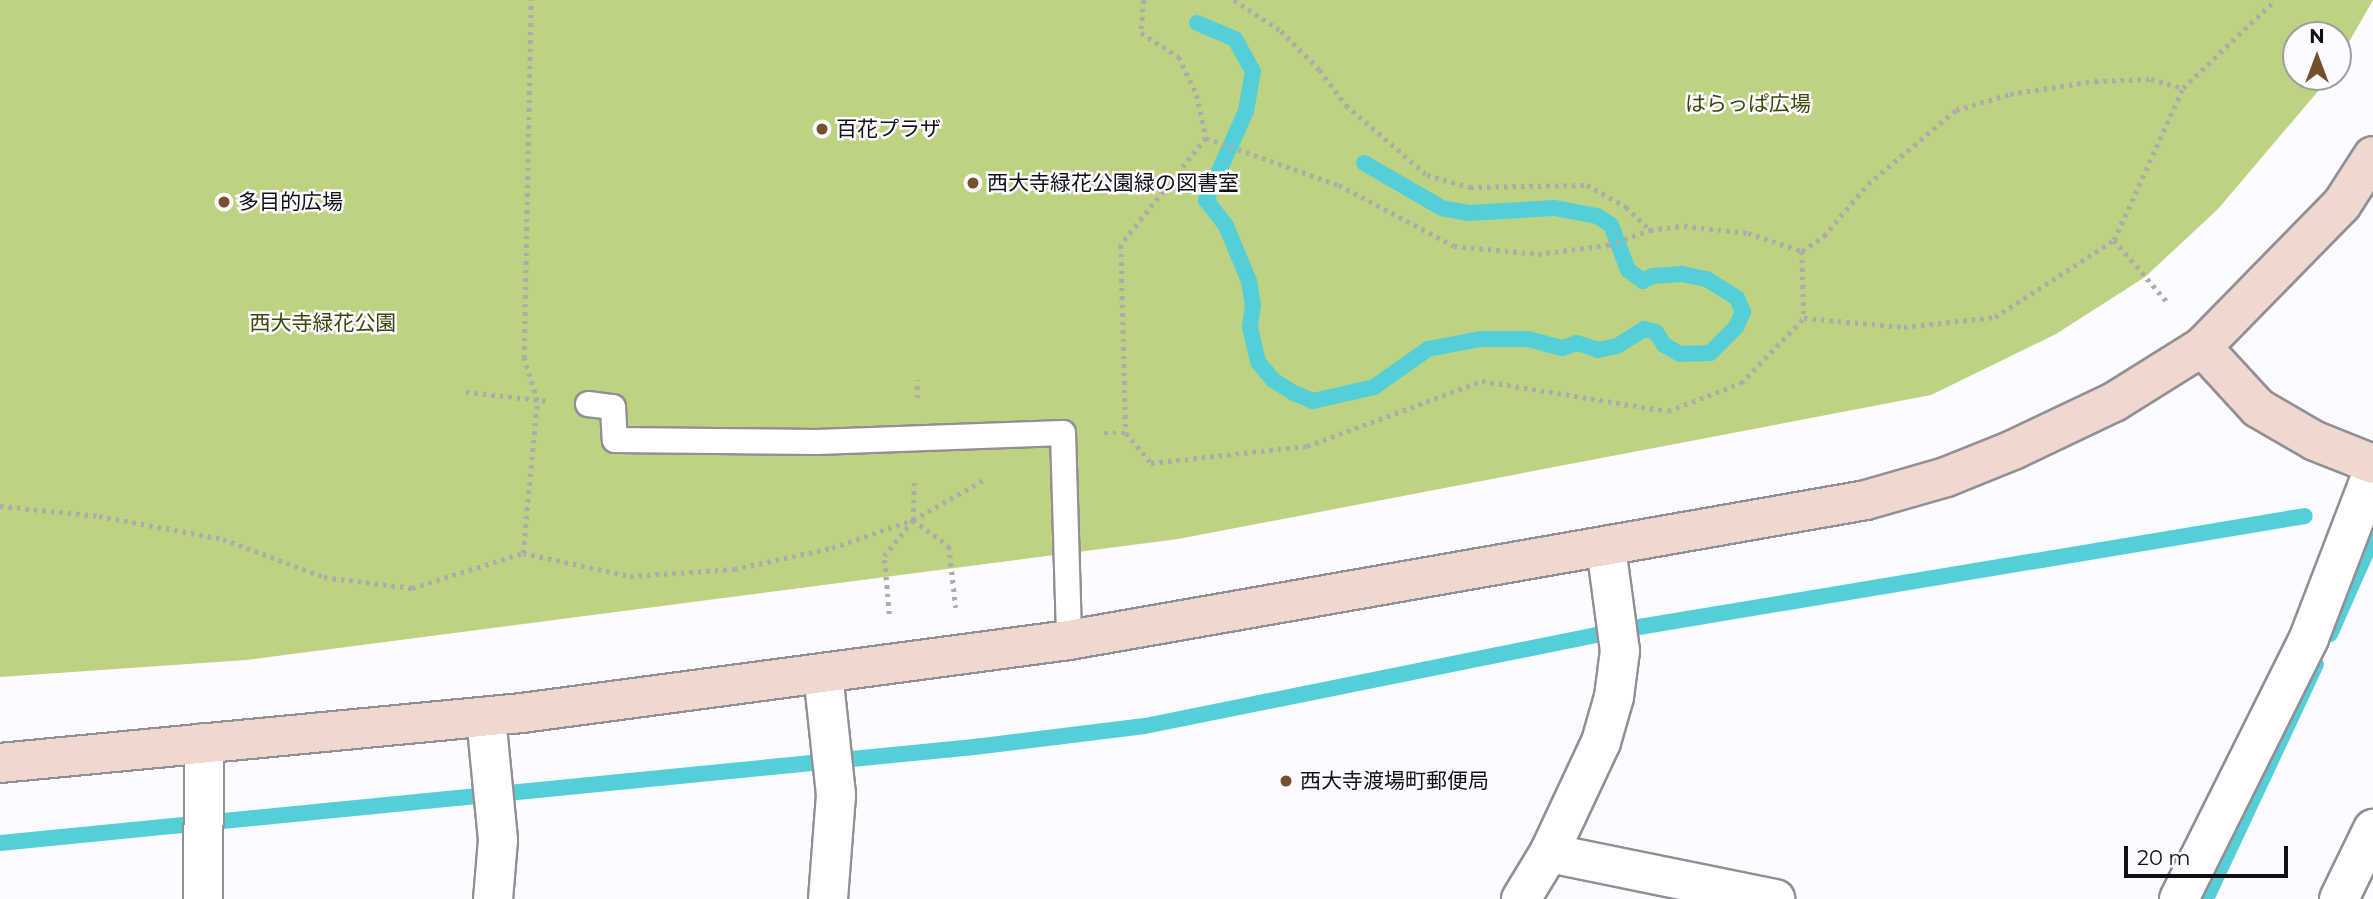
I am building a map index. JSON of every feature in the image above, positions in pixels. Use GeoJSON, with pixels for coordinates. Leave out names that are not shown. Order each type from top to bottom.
{"type":"FeatureCollection","features":[{"type":"Feature","properties":{"kind":"street"},"geometry":{"type":"LineString","coordinates":[[0,763],[486,717],[1069,640],[1866,500],[1946,477],[2115,402],[2202,347],[2342,204],[2373,156]]}},
{"type":"Feature","properties":{"kind":"street"},"geometry":{"type":"LineString","coordinates":[[2202,347],[2258,408],[2315,441],[2373,464]]}},
{"type":"Feature","properties":{"kind":"street"},"geometry":{"type":"LineString","coordinates":[[2179,899],[2309,638],[2373,471]]}},
{"type":"Feature","properties":{"kind":"street"},"geometry":{"type":"LineString","coordinates":[[1521,899],[1549,853],[1601,742],[1614,697],[1618,628],[1606,547]]}},
{"type":"Feature","properties":{"kind":"street"},"geometry":{"type":"LineString","coordinates":[[823,673],[836,795],[828,899]]}},
{"type":"Feature","properties":{"kind":"street"},"geometry":{"type":"LineString","coordinates":[[486,717],[496,821],[493,899]]}},
{"type":"Feature","properties":{"kind":"street"},"geometry":{"type":"LineString","coordinates":[[203,899],[204,743]]}},
{"type":"Feature","properties":{"kind":"street"},"geometry":{"type":"LineString","coordinates":[[2339,899],[2373,829]]}},
{"type":"Feature","properties":{"kind":"street"},"geometry":{"type":"LineString","coordinates":[[1549,853],[1775,899]]}},
{"type":"Feature","properties":{"kind":"lane"},"geometry":{"type":"LineString","coordinates":[[588,404],[614,407],[615,440],[817,442],[1063,433],[1069,640]]}},
{"type":"Feature","properties":{"kind":"path"},"geometry":{"type":"LineString","coordinates":[[523,553],[537,401],[524,358],[531,0]]}},
{"type":"Feature","properties":{"kind":"path"},"geometry":{"type":"LineString","coordinates":[[1144,0],[1141,33],[1179,57],[1197,95],[1206,138]]}},
{"type":"Feature","properties":{"kind":"path"},"geometry":{"type":"LineString","coordinates":[[1234,0],[1281,31],[1320,71],[1346,105],[1427,175],[1470,187],[1587,185],[1626,207],[1650,230]]}},
{"type":"Feature","properties":{"kind":"path"},"geometry":{"type":"LineString","coordinates":[[1804,318],[1904,327],[1995,317],[2115,240],[2183,88],[2275,0]]}},
{"type":"Feature","properties":{"kind":"path"},"geometry":{"type":"LineString","coordinates":[[1802,251],[1824,236],[1868,184],[1956,110],[2010,94],[2095,80],[2151,79],[2183,88]]}},
{"type":"Feature","properties":{"kind":"path"},"geometry":{"type":"LineString","coordinates":[[1206,138],[1339,185],[1454,246],[1538,254],[1608,245],[1650,230],[1684,226],[1748,233],[1802,251]]}},
{"type":"Feature","properties":{"kind":"path"},"geometry":{"type":"LineString","coordinates":[[1206,138],[1121,245],[1126,433],[1152,463],[1307,446],[1482,381],[1668,411],[1741,383],[1804,318],[1802,251]]}},
{"type":"Feature","properties":{"kind":"path"},"geometry":{"type":"LineString","coordinates":[[2115,240],[2169,304]]}},
{"type":"Feature","properties":{"kind":"path"},"geometry":{"type":"LineString","coordinates":[[466,392],[588,404]]}},
{"type":"Feature","properties":{"kind":"path"},"geometry":{"type":"LineString","coordinates":[[1063,433],[1126,433]]}},
{"type":"Feature","properties":{"kind":"path"},"geometry":{"type":"LineString","coordinates":[[0,506],[99,516],[223,539],[324,576],[412,588],[523,553],[630,576],[734,569],[832,548],[913,520],[992,475]]}},
{"type":"Feature","properties":{"kind":"path"},"geometry":{"type":"LineString","coordinates":[[913,520],[949,547],[956,609]]}},
{"type":"Feature","properties":{"kind":"path"},"geometry":{"type":"LineString","coordinates":[[889,618],[884,556],[913,520]]}},
{"type":"Feature","properties":{"kind":"green space","name":"西大寺緑花公園"},"geometry":{"type":"Polygon","coordinates":[[[0,0],[2373,0],[2352,37],[2352,21],[2282,21],[2282,91],[2318,91],[2218,209],[2145,277],[2056,334],[1931,395],[1178,539],[246,660],[0,677],[0,0]]]}},
{"type":"Feature","properties":{"kind":"waterway"},"geometry":{"type":"LineString","coordinates":[[1197,23],[1235,39],[1253,71],[1246,111],[1206,200],[1226,226],[1249,281],[1253,305],[1250,327],[1258,362],[1273,380],[1294,393],[1313,401],[1374,387],[1428,349],[1481,339],[1528,339],[1562,348],[1577,343],[1598,350],[1617,346],[1644,329],[1656,332],[1664,345],[1680,354],[1710,353],[1736,327],[1743,312],[1737,298],[1706,279],[1682,274],[1652,276],[1643,281],[1628,270],[1611,225],[1597,216],[1554,208],[1469,213],[1442,208],[1364,163]]}},
{"type":"Feature","properties":{"kind":"waterway"},"geometry":{"type":"LineString","coordinates":[[0,843],[974,747],[1145,726],[1627,629],[2305,516]]}},
{"type":"Feature","properties":{"kind":"waterway"},"geometry":{"type":"LineString","coordinates":[[2330,634],[2373,537]]}},
{"type":"Feature","properties":{"kind":"waterway"},"geometry":{"type":"LineString","coordinates":[[2206,899],[2316,664]]}},
{"type":"Feature","properties":{"kind":"place","name":"百花プラザ"},"geometry":{"type":"Point","coordinates":[822,129]}},
{"type":"Feature","properties":{"kind":"place","name":"西大寺緑花公園緑の図書室"},"geometry":{"type":"Point","coordinates":[973,183]}},
{"type":"Feature","properties":{"kind":"place","name":"多目的広場"},"geometry":{"type":"Point","coordinates":[224,202]}},
{"type":"Feature","properties":{"kind":"place","name":"西大寺渡場町郵便局"},"geometry":{"type":"Point","coordinates":[1286,781]}},
{"type":"Feature","properties":{"kind":"park label","name":"はらっぱ広場"},"geometry":{"type":"Point","coordinates":[1748,104]}}]}
